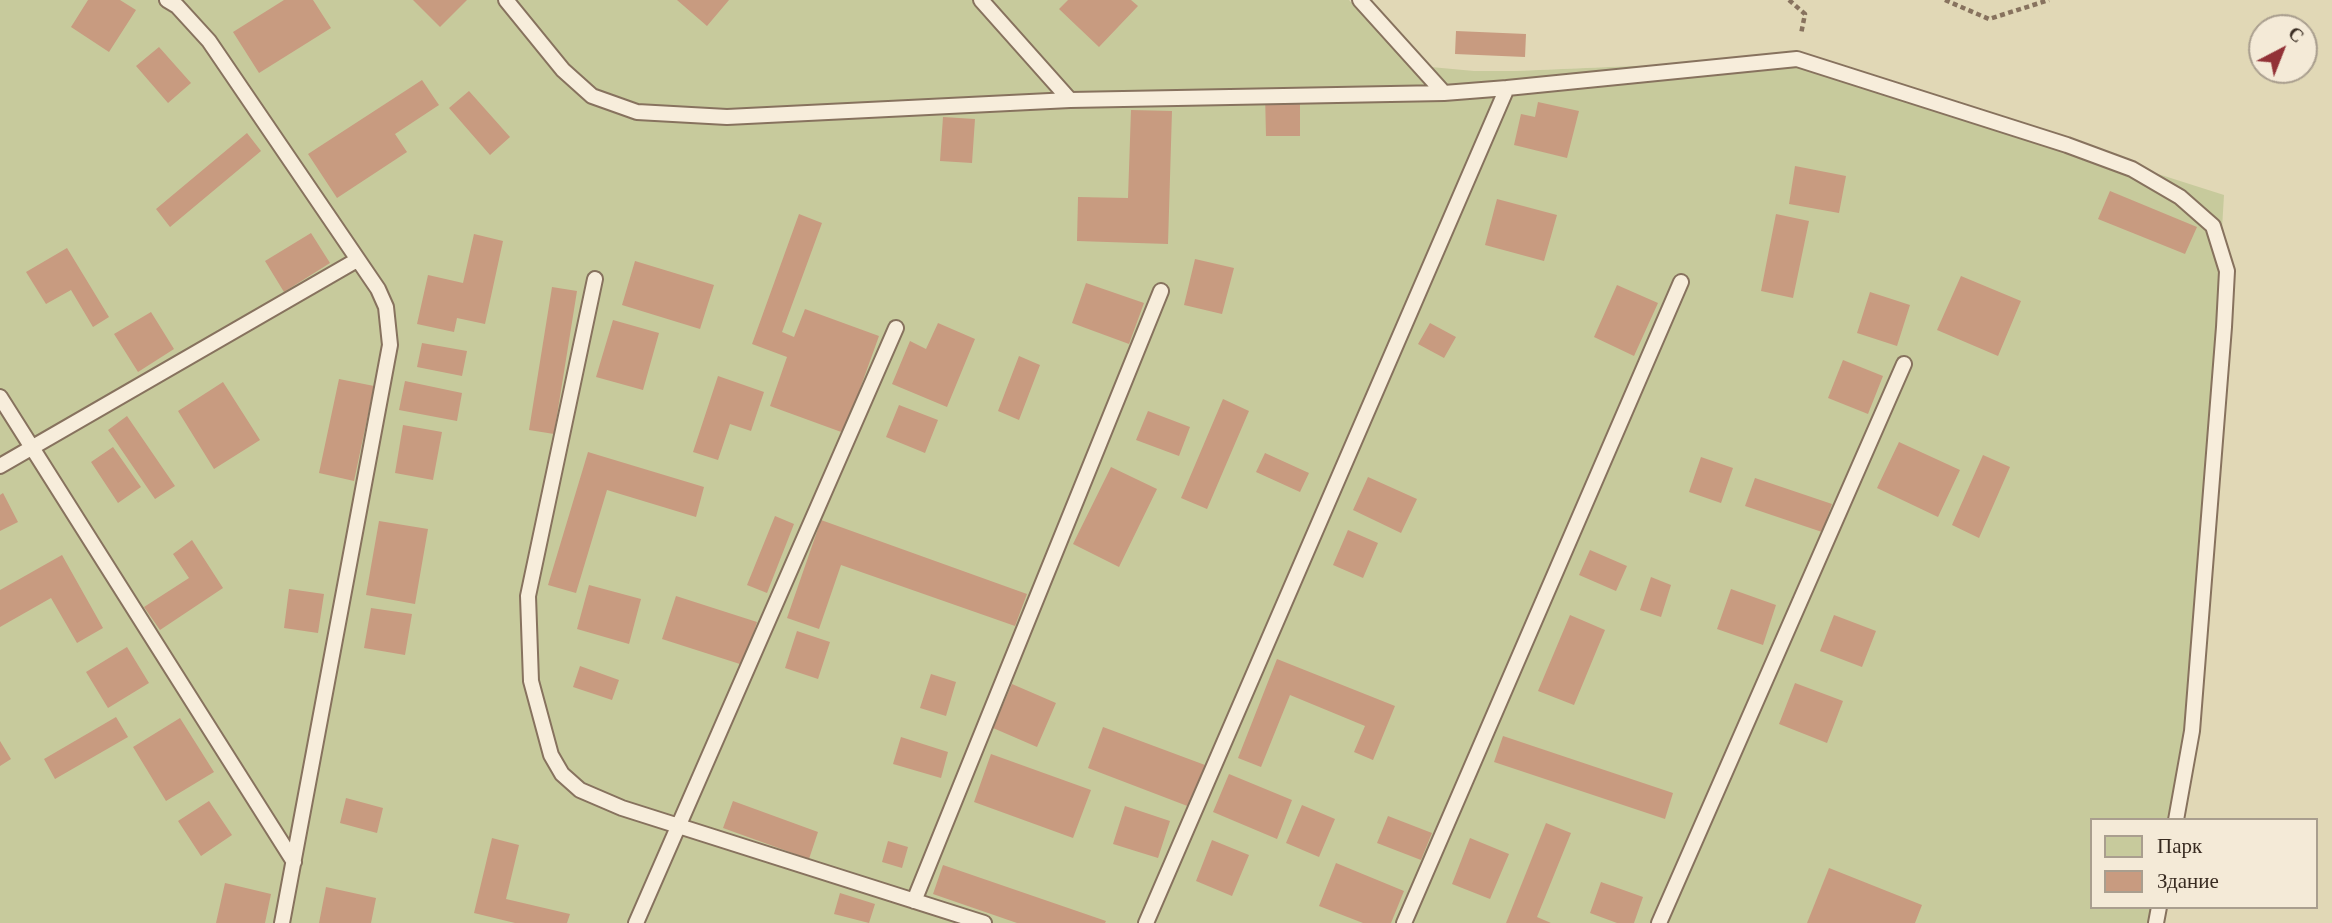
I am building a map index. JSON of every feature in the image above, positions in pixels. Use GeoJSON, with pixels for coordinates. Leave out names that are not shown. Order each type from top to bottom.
{"type":"FeatureCollection","features":[{"type":"Feature","properties":{"kind":"lane"},"geometry":{"type":"LineString","coordinates":[[167,0],[177,6],[209,41],[378,289],[386,307],[390,345],[282,923]]}},
{"type":"Feature","properties":{"kind":"lane"},"geometry":{"type":"LineString","coordinates":[[506,0],[563,70],[592,96],[637,113],[727,117],[1070,100],[1444,93],[1797,59],[2067,145],[2132,169],[2180,197],[2213,226],[2227,271],[2192,731],[2176,818]]}},
{"type":"Feature","properties":{"kind":"lane"},"geometry":{"type":"LineString","coordinates":[[981,0],[1070,100]]}},
{"type":"Feature","properties":{"kind":"lane"},"geometry":{"type":"LineString","coordinates":[[1360,0],[1444,93]]}},
{"type":"Feature","properties":{"kind":"lane"},"geometry":{"type":"LineString","coordinates":[[1146,923],[1507,88]]}},
{"type":"Feature","properties":{"kind":"lane"},"geometry":{"type":"LineString","coordinates":[[0,466],[357,260]]}},
{"type":"Feature","properties":{"kind":"lane"},"geometry":{"type":"LineString","coordinates":[[595,279],[527,596],[531,681],[551,755],[562,774],[580,790],[622,808],[984,923]]}},
{"type":"Feature","properties":{"kind":"lane"},"geometry":{"type":"LineString","coordinates":[[1404,923],[1681,282]]}},
{"type":"Feature","properties":{"kind":"lane"},"geometry":{"type":"LineString","coordinates":[[914,901],[1161,291]]}},
{"type":"Feature","properties":{"kind":"lane"},"geometry":{"type":"LineString","coordinates":[[636,923],[896,328]]}},
{"type":"Feature","properties":{"kind":"lane"},"geometry":{"type":"LineString","coordinates":[[1659,923],[1904,364]]}},
{"type":"Feature","properties":{"kind":"lane"},"geometry":{"type":"LineString","coordinates":[[0,397],[294,862]]}},
{"type":"Feature","properties":{"kind":"path"},"geometry":{"type":"LineString","coordinates":[[1789,0],[1804,14],[1797,59]]}},
{"type":"Feature","properties":{"kind":"path"},"geometry":{"type":"LineString","coordinates":[[1945,0],[1989,19],[2049,0]]}},
{"type":"Feature","properties":{"kind":"shaded area"},"geometry":{"type":"Polygon","coordinates":[[[650,0],[2332,0],[2332,923],[2156,923],[2159,909],[2318,909],[2318,818],[2175,818],[1797,59],[1515,71],[604,84],[650,0]]]}},
{"type":"Feature","properties":{"kind":"green space"},"geometry":{"type":"Polygon","coordinates":[[[0,0],[1349,0],[1409,65],[1474,71],[1515,71],[1797,59],[2224,195],[2192,731],[2176,818],[2090,818],[2090,909],[2159,909],[2156,923],[0,923],[0,0]]]}},
{"type":"Feature","properties":{"kind":"building"},"geometry":{"type":"Polygon","coordinates":[[[88,0],[120,0],[136,10],[109,52],[71,27],[88,0]]]}},
{"type":"Feature","properties":{"kind":"building"},"geometry":{"type":"Polygon","coordinates":[[[284,0],[313,0],[331,28],[259,73],[233,32],[284,0]]]}},
{"type":"Feature","properties":{"kind":"building"},"geometry":{"type":"Polygon","coordinates":[[[413,0],[467,0],[440,27],[413,0]]]}},
{"type":"Feature","properties":{"kind":"building"},"geometry":{"type":"Polygon","coordinates":[[[677,0],[729,0],[707,26],[677,0]]]}},
{"type":"Feature","properties":{"kind":"building"},"geometry":{"type":"Polygon","coordinates":[[[1068,0],[1131,0],[1138,6],[1099,47],[1059,9],[1068,0]]]}},
{"type":"Feature","properties":{"kind":"building"},"geometry":{"type":"Polygon","coordinates":[[[1456,31],[1526,34],[1525,57],[1455,54],[1456,31]]]}},
{"type":"Feature","properties":{"kind":"building"},"geometry":{"type":"Polygon","coordinates":[[[159,47],[191,83],[168,103],[136,66],[159,47]]]}},
{"type":"Feature","properties":{"kind":"building"},"geometry":{"type":"Polygon","coordinates":[[[422,80],[439,105],[395,134],[407,152],[337,198],[308,154],[422,80]]]}},
{"type":"Feature","properties":{"kind":"building"},"geometry":{"type":"Polygon","coordinates":[[[469,91],[510,137],[490,155],[449,108],[469,91]]]}},
{"type":"Feature","properties":{"kind":"building"},"geometry":{"type":"Polygon","coordinates":[[[1265,93],[1300,93],[1300,136],[1266,136],[1265,93]]]}},
{"type":"Feature","properties":{"kind":"building"},"geometry":{"type":"Polygon","coordinates":[[[1538,102],[1579,111],[1567,158],[1514,145],[1521,114],[1535,117],[1538,102]]]}},
{"type":"Feature","properties":{"kind":"building"},"geometry":{"type":"Polygon","coordinates":[[[1131,110],[1172,111],[1168,244],[1077,241],[1078,197],[1128,198],[1131,110]]]}},
{"type":"Feature","properties":{"kind":"building"},"geometry":{"type":"Polygon","coordinates":[[[943,117],[975,119],[972,163],[940,161],[943,117]]]}},
{"type":"Feature","properties":{"kind":"building"},"geometry":{"type":"Polygon","coordinates":[[[247,133],[261,151],[170,227],[156,209],[247,133]]]}},
{"type":"Feature","properties":{"kind":"building"},"geometry":{"type":"Polygon","coordinates":[[[1795,166],[1846,176],[1839,213],[1789,204],[1795,166]]]}},
{"type":"Feature","properties":{"kind":"building"},"geometry":{"type":"Polygon","coordinates":[[[2110,191],[2197,227],[2185,254],[2098,219],[2110,191]]]}},
{"type":"Feature","properties":{"kind":"building"},"geometry":{"type":"Polygon","coordinates":[[[1497,199],[1557,215],[1544,261],[1485,245],[1497,199]]]}},
{"type":"Feature","properties":{"kind":"building"},"geometry":{"type":"Polygon","coordinates":[[[799,214],[822,223],[782,332],[794,337],[805,309],[879,336],[844,433],[770,406],[787,357],[752,344],[799,214]]]}},
{"type":"Feature","properties":{"kind":"building"},"geometry":{"type":"Polygon","coordinates":[[[1776,214],[1809,221],[1793,298],[1761,291],[1776,214]]]}},
{"type":"Feature","properties":{"kind":"building"},"geometry":{"type":"Polygon","coordinates":[[[311,233],[330,263],[284,292],[265,261],[311,233]]]}},
{"type":"Feature","properties":{"kind":"building"},"geometry":{"type":"Polygon","coordinates":[[[474,234],[503,241],[485,324],[457,318],[454,332],[417,324],[428,275],[463,283],[474,234]]]}},
{"type":"Feature","properties":{"kind":"building"},"geometry":{"type":"Polygon","coordinates":[[[67,248],[109,317],[93,327],[71,290],[46,304],[26,272],[67,248]]]}},
{"type":"Feature","properties":{"kind":"building"},"geometry":{"type":"Polygon","coordinates":[[[1195,259],[1234,268],[1222,314],[1184,305],[1195,259]]]}},
{"type":"Feature","properties":{"kind":"building"},"geometry":{"type":"Polygon","coordinates":[[[635,261],[714,285],[700,329],[622,305],[635,261]]]}},
{"type":"Feature","properties":{"kind":"building"},"geometry":{"type":"Polygon","coordinates":[[[1961,276],[2021,301],[1998,356],[1937,330],[1961,276]]]}},
{"type":"Feature","properties":{"kind":"building"},"geometry":{"type":"Polygon","coordinates":[[[1086,283],[1144,303],[1129,344],[1072,323],[1086,283]]]}},
{"type":"Feature","properties":{"kind":"building"},"geometry":{"type":"Polygon","coordinates":[[[1617,285],[1658,303],[1634,356],[1594,337],[1617,285]]]}},
{"type":"Feature","properties":{"kind":"building"},"geometry":{"type":"Polygon","coordinates":[[[552,287],[577,291],[554,434],[529,430],[552,287]]]}},
{"type":"Feature","properties":{"kind":"building"},"geometry":{"type":"Polygon","coordinates":[[[1870,292],[1910,305],[1897,346],[1857,333],[1870,292]]]}},
{"type":"Feature","properties":{"kind":"building"},"geometry":{"type":"Polygon","coordinates":[[[151,312],[174,349],[138,372],[114,334],[151,312]]]}},
{"type":"Feature","properties":{"kind":"building"},"geometry":{"type":"Polygon","coordinates":[[[613,320],[659,333],[643,390],[596,377],[613,320]]]}},
{"type":"Feature","properties":{"kind":"building"},"geometry":{"type":"Polygon","coordinates":[[[938,323],[975,339],[947,407],[892,384],[910,341],[926,349],[938,323]]]}},
{"type":"Feature","properties":{"kind":"building"},"geometry":{"type":"Polygon","coordinates":[[[1430,323],[1456,337],[1444,358],[1418,344],[1430,323]]]}},
{"type":"Feature","properties":{"kind":"building"},"geometry":{"type":"Polygon","coordinates":[[[422,343],[467,351],[462,376],[417,367],[422,343]]]}},
{"type":"Feature","properties":{"kind":"building"},"geometry":{"type":"Polygon","coordinates":[[[1019,356],[1040,365],[1019,420],[998,411],[1019,356]]]}},
{"type":"Feature","properties":{"kind":"building"},"geometry":{"type":"Polygon","coordinates":[[[1843,360],[1883,376],[1868,414],[1828,398],[1843,360]]]}},
{"type":"Feature","properties":{"kind":"building"},"geometry":{"type":"Polygon","coordinates":[[[718,376],[764,392],[751,431],[730,424],[718,460],[693,452],[718,376]]]}},
{"type":"Feature","properties":{"kind":"building"},"geometry":{"type":"Polygon","coordinates":[[[339,379],[374,386],[354,481],[319,473],[339,379]]]}},
{"type":"Feature","properties":{"kind":"building"},"geometry":{"type":"Polygon","coordinates":[[[405,381],[462,393],[457,421],[399,410],[405,381]]]}},
{"type":"Feature","properties":{"kind":"building"},"geometry":{"type":"Polygon","coordinates":[[[223,382],[260,440],[214,469],[178,411],[223,382]]]}},
{"type":"Feature","properties":{"kind":"building"},"geometry":{"type":"Polygon","coordinates":[[[1223,399],[1249,411],[1207,509],[1181,498],[1223,399]]]}},
{"type":"Feature","properties":{"kind":"building"},"geometry":{"type":"Polygon","coordinates":[[[899,405],[938,420],[925,453],[886,437],[899,405]]]}},
{"type":"Feature","properties":{"kind":"building"},"geometry":{"type":"Polygon","coordinates":[[[1148,411],[1190,427],[1179,456],[1136,440],[1148,411]]]}},
{"type":"Feature","properties":{"kind":"building"},"geometry":{"type":"Polygon","coordinates":[[[127,416],[175,486],[155,499],[108,430],[127,416]]]}},
{"type":"Feature","properties":{"kind":"building"},"geometry":{"type":"Polygon","coordinates":[[[403,425],[442,432],[433,480],[395,473],[403,425]]]}},
{"type":"Feature","properties":{"kind":"building"},"geometry":{"type":"Polygon","coordinates":[[[1899,442],[1960,470],[1938,517],[1877,488],[1899,442]]]}},
{"type":"Feature","properties":{"kind":"building"},"geometry":{"type":"Polygon","coordinates":[[[113,447],[141,487],[118,503],[91,462],[113,447]]]}},
{"type":"Feature","properties":{"kind":"building"},"geometry":{"type":"Polygon","coordinates":[[[588,452],[704,487],[696,517],[607,490],[576,593],[548,585],[588,452]]]}},
{"type":"Feature","properties":{"kind":"building"},"geometry":{"type":"Polygon","coordinates":[[[1265,453],[1309,473],[1300,492],[1256,472],[1265,453]]]}},
{"type":"Feature","properties":{"kind":"building"},"geometry":{"type":"Polygon","coordinates":[[[1983,455],[2010,467],[1979,538],[1952,525],[1983,455]]]}},
{"type":"Feature","properties":{"kind":"building"},"geometry":{"type":"Polygon","coordinates":[[[1701,457],[1733,468],[1721,503],[1689,492],[1701,457]]]}},
{"type":"Feature","properties":{"kind":"building"},"geometry":{"type":"Polygon","coordinates":[[[1111,467],[1157,489],[1119,567],[1073,544],[1111,467]]]}},
{"type":"Feature","properties":{"kind":"building"},"geometry":{"type":"Polygon","coordinates":[[[1368,477],[1417,499],[1401,533],[1353,510],[1368,477]]]}},
{"type":"Feature","properties":{"kind":"building"},"geometry":{"type":"Polygon","coordinates":[[[1755,478],[1832,504],[1822,532],[1745,506],[1755,478]]]}},
{"type":"Feature","properties":{"kind":"building"},"geometry":{"type":"Polygon","coordinates":[[[3,493],[18,522],[0,531],[0,495],[3,493]]]}},
{"type":"Feature","properties":{"kind":"building"},"geometry":{"type":"Polygon","coordinates":[[[775,516],[794,524],[767,593],[747,585],[775,516]]]}},
{"type":"Feature","properties":{"kind":"building"},"geometry":{"type":"Polygon","coordinates":[[[821,520],[1027,594],[1015,626],[841,565],[819,629],[787,618],[821,520]]]}},
{"type":"Feature","properties":{"kind":"building"},"geometry":{"type":"Polygon","coordinates":[[[379,521],[428,529],[415,604],[366,595],[379,521]]]}},
{"type":"Feature","properties":{"kind":"building"},"geometry":{"type":"Polygon","coordinates":[[[1348,530],[1378,543],[1363,578],[1333,565],[1348,530]]]}},
{"type":"Feature","properties":{"kind":"building"},"geometry":{"type":"Polygon","coordinates":[[[192,540],[223,588],[160,630],[144,607],[189,578],[173,554],[192,540]]]}},
{"type":"Feature","properties":{"kind":"building"},"geometry":{"type":"Polygon","coordinates":[[[1590,550],[1627,566],[1616,591],[1579,575],[1590,550]]]}},
{"type":"Feature","properties":{"kind":"building"},"geometry":{"type":"Polygon","coordinates":[[[62,555],[103,628],[77,643],[51,598],[0,627],[0,590],[62,555]]]}},
{"type":"Feature","properties":{"kind":"building"},"geometry":{"type":"Polygon","coordinates":[[[1651,577],[1671,585],[1661,617],[1640,610],[1651,577]]]}},
{"type":"Feature","properties":{"kind":"building"},"geometry":{"type":"Polygon","coordinates":[[[589,585],[641,599],[629,644],[577,629],[589,585]]]}},
{"type":"Feature","properties":{"kind":"building"},"geometry":{"type":"Polygon","coordinates":[[[289,589],[324,594],[318,633],[284,628],[289,589]]]}},
{"type":"Feature","properties":{"kind":"building"},"geometry":{"type":"Polygon","coordinates":[[[1731,589],[1776,605],[1763,645],[1717,629],[1731,589]]]}},
{"type":"Feature","properties":{"kind":"building"},"geometry":{"type":"Polygon","coordinates":[[[676,596],[757,622],[743,665],[662,639],[676,596]]]}},
{"type":"Feature","properties":{"kind":"building"},"geometry":{"type":"Polygon","coordinates":[[[371,608],[412,614],[405,655],[364,648],[371,608]]]}},
{"type":"Feature","properties":{"kind":"building"},"geometry":{"type":"Polygon","coordinates":[[[1570,615],[1605,630],[1574,705],[1538,691],[1570,615]]]}},
{"type":"Feature","properties":{"kind":"building"},"geometry":{"type":"Polygon","coordinates":[[[1834,615],[1876,631],[1862,667],[1820,651],[1834,615]]]}},
{"type":"Feature","properties":{"kind":"building"},"geometry":{"type":"Polygon","coordinates":[[[797,631],[830,642],[818,679],[785,668],[797,631]]]}},
{"type":"Feature","properties":{"kind":"building"},"geometry":{"type":"Polygon","coordinates":[[[127,647],[149,683],[108,708],[86,672],[127,647]]]}},
{"type":"Feature","properties":{"kind":"building"},"geometry":{"type":"Polygon","coordinates":[[[1277,659],[1395,706],[1373,760],[1354,752],[1365,726],[1290,695],[1261,767],[1238,758],[1277,659]]]}},
{"type":"Feature","properties":{"kind":"building"},"geometry":{"type":"Polygon","coordinates":[[[580,666],[619,680],[612,700],[573,687],[580,666]]]}},
{"type":"Feature","properties":{"kind":"building"},"geometry":{"type":"Polygon","coordinates":[[[931,674],[956,682],[946,716],[920,708],[931,674]]]}},
{"type":"Feature","properties":{"kind":"building"},"geometry":{"type":"Polygon","coordinates":[[[1795,683],[1843,701],[1827,743],[1779,724],[1795,683]]]}},
{"type":"Feature","properties":{"kind":"building"},"geometry":{"type":"Polygon","coordinates":[[[1012,684],[1056,703],[1037,747],[993,728],[1012,684]]]}},
{"type":"Feature","properties":{"kind":"building"},"geometry":{"type":"Polygon","coordinates":[[[116,717],[128,737],[55,779],[44,759],[116,717]]]}},
{"type":"Feature","properties":{"kind":"building"},"geometry":{"type":"Polygon","coordinates":[[[180,718],[214,772],[166,801],[133,747],[180,718]]]}},
{"type":"Feature","properties":{"kind":"building"},"geometry":{"type":"Polygon","coordinates":[[[1103,727],[1205,765],[1190,807],[1088,768],[1103,727]]]}},
{"type":"Feature","properties":{"kind":"building"},"geometry":{"type":"Polygon","coordinates":[[[1503,736],[1673,793],[1665,819],[1494,762],[1503,736]]]}},
{"type":"Feature","properties":{"kind":"building"},"geometry":{"type":"Polygon","coordinates":[[[901,737],[948,752],[941,778],[893,764],[901,737]]]}},
{"type":"Feature","properties":{"kind":"building"},"geometry":{"type":"Polygon","coordinates":[[[0,741],[11,759],[0,766],[0,741]]]}},
{"type":"Feature","properties":{"kind":"building"},"geometry":{"type":"Polygon","coordinates":[[[991,754],[1091,790],[1073,838],[974,802],[991,754]]]}},
{"type":"Feature","properties":{"kind":"building"},"geometry":{"type":"Polygon","coordinates":[[[1229,774],[1292,800],[1277,839],[1213,812],[1229,774]]]}},
{"type":"Feature","properties":{"kind":"building"},"geometry":{"type":"Polygon","coordinates":[[[346,798],[383,808],[377,833],[340,823],[346,798]]]}},
{"type":"Feature","properties":{"kind":"building"},"geometry":{"type":"Polygon","coordinates":[[[209,801],[232,835],[201,856],[178,821],[209,801]]]}},
{"type":"Feature","properties":{"kind":"building"},"geometry":{"type":"Polygon","coordinates":[[[733,801],[818,832],[809,859],[723,828],[733,801]]]}},
{"type":"Feature","properties":{"kind":"building"},"geometry":{"type":"Polygon","coordinates":[[[1302,805],[1335,819],[1319,857],[1286,843],[1302,805]]]}},
{"type":"Feature","properties":{"kind":"building"},"geometry":{"type":"Polygon","coordinates":[[[1125,806],[1170,821],[1158,858],[1113,844],[1125,806]]]}},
{"type":"Feature","properties":{"kind":"building"},"geometry":{"type":"Polygon","coordinates":[[[1388,816],[1432,833],[1421,860],[1377,843],[1388,816]]]}},
{"type":"Feature","properties":{"kind":"building"},"geometry":{"type":"Polygon","coordinates":[[[1546,823],[1571,833],[1537,917],[1551,923],[1506,923],[1546,823]]]}},
{"type":"Feature","properties":{"kind":"building"},"geometry":{"type":"Polygon","coordinates":[[[492,838],[519,845],[506,899],[570,914],[567,923],[515,923],[474,913],[492,838]]]}},
{"type":"Feature","properties":{"kind":"building"},"geometry":{"type":"Polygon","coordinates":[[[1470,838],[1509,854],[1490,899],[1452,884],[1470,838]]]}},
{"type":"Feature","properties":{"kind":"building"},"geometry":{"type":"Polygon","coordinates":[[[1212,840],[1249,855],[1232,896],[1196,881],[1212,840]]]}},
{"type":"Feature","properties":{"kind":"building"},"geometry":{"type":"Polygon","coordinates":[[[888,841],[908,847],[902,868],[882,862],[888,841]]]}},
{"type":"Feature","properties":{"kind":"building"},"geometry":{"type":"Polygon","coordinates":[[[1336,863],[1404,891],[1391,923],[1363,923],[1319,906],[1336,863]]]}},
{"type":"Feature","properties":{"kind":"building"},"geometry":{"type":"Polygon","coordinates":[[[943,865],[1106,921],[1017,923],[933,894],[943,865]]]}},
{"type":"Feature","properties":{"kind":"building"},"geometry":{"type":"Polygon","coordinates":[[[1829,868],[1922,905],[1915,923],[1807,923],[1829,868]]]}},
{"type":"Feature","properties":{"kind":"building"},"geometry":{"type":"Polygon","coordinates":[[[1601,882],[1643,897],[1634,923],[1617,923],[1590,913],[1601,882]]]}},
{"type":"Feature","properties":{"kind":"building"},"geometry":{"type":"Polygon","coordinates":[[[225,883],[271,894],[265,923],[216,923],[225,883]]]}},
{"type":"Feature","properties":{"kind":"building"},"geometry":{"type":"Polygon","coordinates":[[[326,887],[376,898],[371,923],[319,923],[326,887]]]}},
{"type":"Feature","properties":{"kind":"building"},"geometry":{"type":"Polygon","coordinates":[[[840,893],[875,904],[869,923],[834,914],[840,893]]]}}]}
